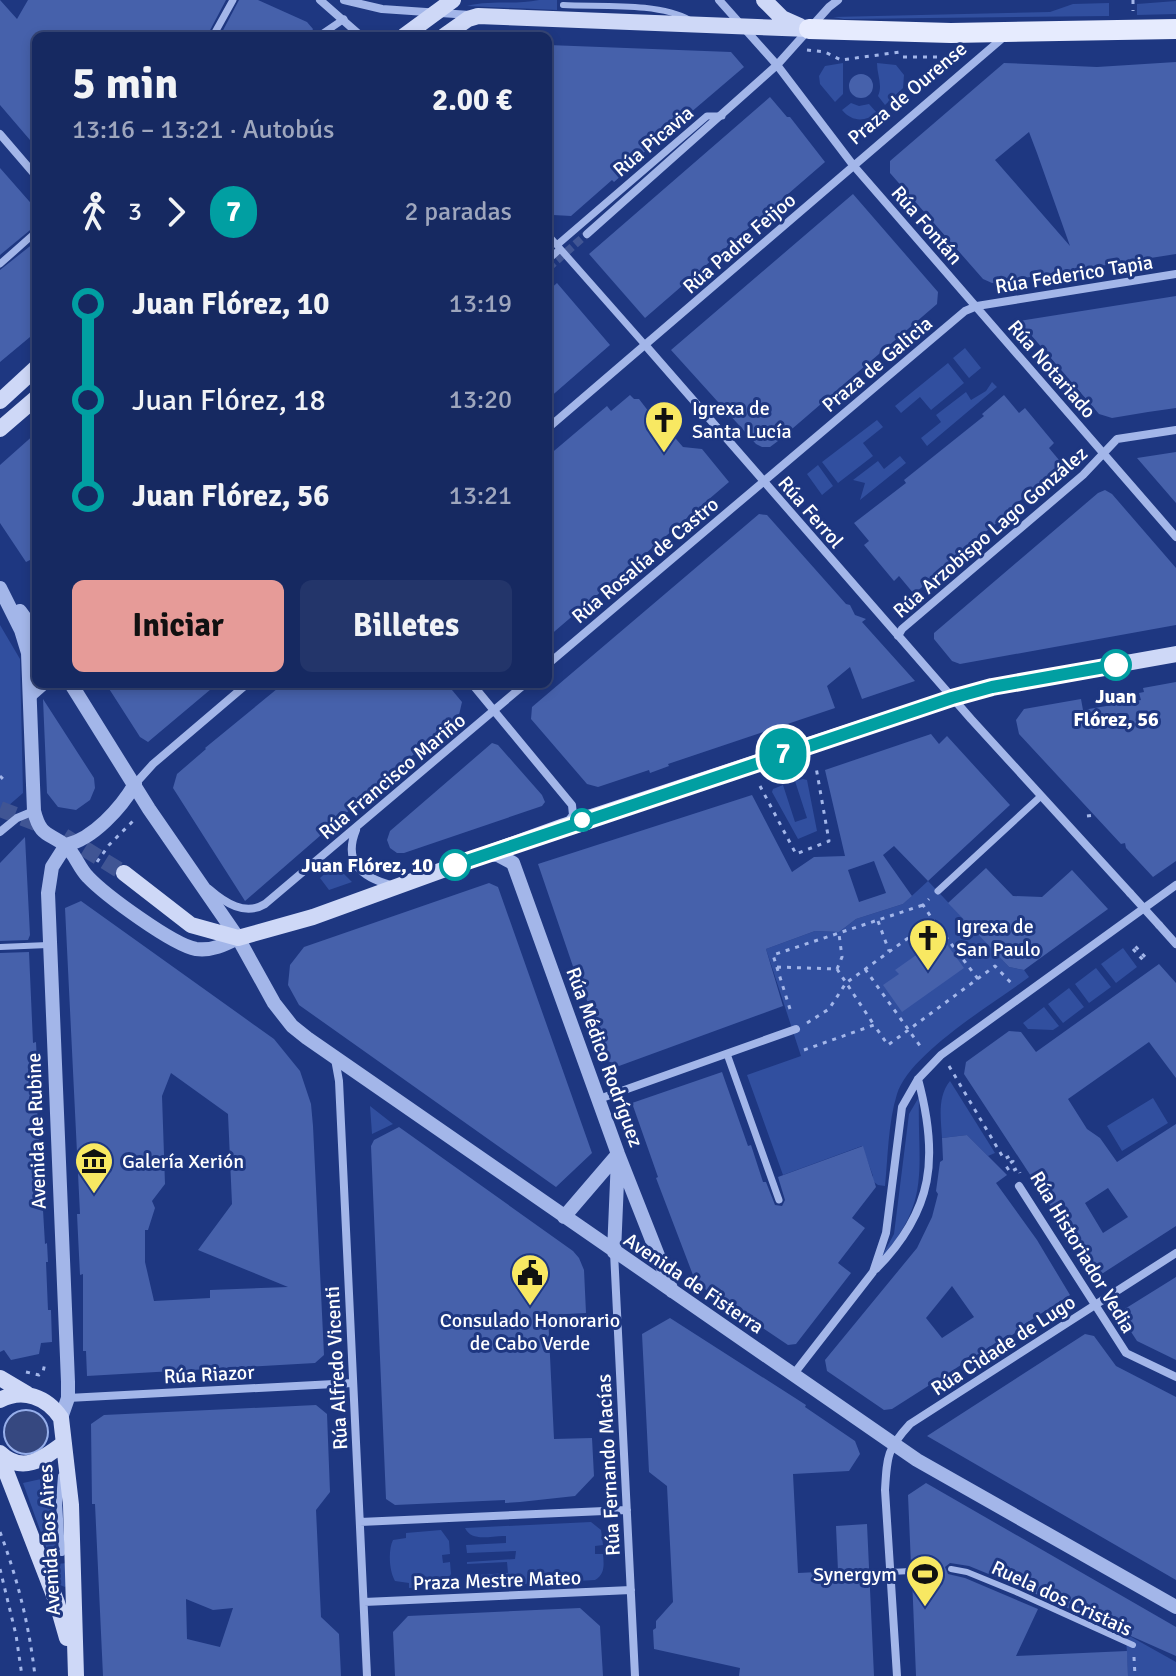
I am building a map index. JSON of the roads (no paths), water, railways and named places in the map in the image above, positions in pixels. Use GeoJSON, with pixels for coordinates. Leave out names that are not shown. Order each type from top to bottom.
{"type":"FeatureCollection","features":[{"type":"Feature","properties":{"kind":"main road"},"geometry":{"type":"LineString","coordinates":[[409,32],[453,0]]}},
{"type":"Feature","properties":{"kind":"main road"},"geometry":{"type":"LineString","coordinates":[[764,0],[782,18],[809,29]]}},
{"type":"Feature","properties":{"kind":"main road"},"geometry":{"type":"LineString","coordinates":[[450,32],[478,16],[895,33],[1176,29]]}},
{"type":"Feature","properties":{"kind":"main road"},"geometry":{"type":"LineString","coordinates":[[0,401],[32,372]]}},
{"type":"Feature","properties":{"kind":"main road"},"geometry":{"type":"LineString","coordinates":[[0,429],[32,401]]}},
{"type":"Feature","properties":{"kind":"main road"},"geometry":{"type":"LineString","coordinates":[[124,873],[191,925],[238,938],[313,917],[564,826],[952,698],[992,687],[1176,654]]}},
{"type":"Feature","properties":{"kind":"main road"},"geometry":{"type":"LineString","coordinates":[[0,1378],[54,1407],[61,1418]]}},
{"type":"Feature","properties":{"kind":"main road"},"geometry":{"type":"LineString","coordinates":[[0,1400],[11,1395],[29,1395]]}},
{"type":"Feature","properties":{"kind":"main road","name":"Avenida Bos Aires"},"geometry":{"type":"LineString","coordinates":[[61,1418],[71,1505],[75,1668]]}},
{"type":"Feature","properties":{"kind":"main road"},"geometry":{"type":"LineString","coordinates":[[0,1454],[16,1463],[27,1464],[65,1450]]}},
{"type":"Feature","properties":{"kind":"main road","name":"Avenida Bos Aires"},"geometry":{"type":"LineString","coordinates":[[0,1454],[57,1603],[75,1668]]}},
{"type":"Feature","properties":{"kind":"street"},"geometry":{"type":"LineString","coordinates":[[215,32],[233,0]]}},
{"type":"Feature","properties":{"kind":"street"},"geometry":{"type":"LineString","coordinates":[[320,0],[357,32]]}},
{"type":"Feature","properties":{"kind":"street"},"geometry":{"type":"LineString","coordinates":[[344,0],[382,9],[478,16]]}},
{"type":"Feature","properties":{"kind":"street","name":"Praza de Ourense"},"geometry":{"type":"LineString","coordinates":[[719,0],[777,65],[853,165],[1009,33]]}},
{"type":"Feature","properties":{"kind":"street","name":"Rúa Picavia"},"geometry":{"type":"LineString","coordinates":[[552,255],[707,116],[722,116],[777,65],[838,0]]}},
{"type":"Feature","properties":{"kind":"street"},"geometry":{"type":"LineString","coordinates":[[325,32],[344,19]]}},
{"type":"Feature","properties":{"kind":"street"},"geometry":{"type":"LineString","coordinates":[[587,234],[722,116]]}},
{"type":"Feature","properties":{"kind":"street"},"geometry":{"type":"LineString","coordinates":[[0,134],[32,171]]}},
{"type":"Feature","properties":{"kind":"street","name":"Rúa Fontán"},"geometry":{"type":"LineString","coordinates":[[853,165],[977,306]]}},
{"type":"Feature","properties":{"kind":"street","name":"Rúa Padre Feijoo"},"geometry":{"type":"LineString","coordinates":[[552,425],[853,165]]}},
{"type":"Feature","properties":{"kind":"street"},"geometry":{"type":"LineString","coordinates":[[0,264],[32,236]]}},
{"type":"Feature","properties":{"kind":"street"},"geometry":{"type":"LineString","coordinates":[[552,240],[646,346]]}},
{"type":"Feature","properties":{"kind":"street","name":"Rúa Federico Tapia"},"geometry":{"type":"LineString","coordinates":[[977,306],[1176,274]]}},
{"type":"Feature","properties":{"kind":"street","name":"Rúa Notariado"},"geometry":{"type":"LineString","coordinates":[[977,306],[1176,537]]}},
{"type":"Feature","properties":{"kind":"street","name":"Praza de Galicia"},"geometry":{"type":"LineString","coordinates":[[763,481],[953,320],[977,306]]}},
{"type":"Feature","properties":{"kind":"street","name":"Rúa Ferrol"},"geometry":{"type":"LineString","coordinates":[[646,346],[952,698],[1176,944]]}},
{"type":"Feature","properties":{"kind":"street","name":"Rúa Arzobispo Lago González"},"geometry":{"type":"LineString","coordinates":[[898,636],[902,629],[1083,475],[1117,439],[1176,430]]}},
{"type":"Feature","properties":{"kind":"street","name":"Rúa Rosalía de Castro"},"geometry":{"type":"LineString","coordinates":[[552,661],[763,481]]}},
{"type":"Feature","properties":{"kind":"street"},"geometry":{"type":"LineString","coordinates":[[0,586],[32,628]]}},
{"type":"Feature","properties":{"kind":"street"},"geometry":{"type":"LineString","coordinates":[[0,586],[25,641],[34,811],[45,833],[66,845],[84,873],[103,891],[183,945],[201,949],[218,948],[238,938]]}},
{"type":"Feature","properties":{"kind":"street"},"geometry":{"type":"LineString","coordinates":[[30,700],[43,688]]}},
{"type":"Feature","properties":{"kind":"street","name":"Avenida de Fisterra"},"geometry":{"type":"LineString","coordinates":[[74,688],[193,874],[238,938],[282,1015],[299,1032],[892,1443],[1176,1607]]}},
{"type":"Feature","properties":{"kind":"street"},"geometry":{"type":"LineString","coordinates":[[66,845],[77,842],[94,829],[122,803],[153,764],[242,688]]}},
{"type":"Feature","properties":{"kind":"street"},"geometry":{"type":"LineString","coordinates":[[475,688],[572,805],[573,815],[564,826]]}},
{"type":"Feature","properties":{"kind":"street"},"geometry":{"type":"LineString","coordinates":[[493,710],[520,688]]}},
{"type":"Feature","properties":{"kind":"street","name":"Rúa Francisco Mariño"},"geometry":{"type":"LineString","coordinates":[[193,874],[215,894],[236,907],[247,910],[258,908],[356,829],[493,710]]}},
{"type":"Feature","properties":{"kind":"street"},"geometry":{"type":"LineString","coordinates":[[938,891],[1041,796]]}},
{"type":"Feature","properties":{"kind":"street"},"geometry":{"type":"LineString","coordinates":[[0,832],[17,818],[34,811]]}},
{"type":"Feature","properties":{"kind":"street"},"geometry":{"type":"LineString","coordinates":[[356,829],[351,848],[358,869],[379,882],[396,886]]}},
{"type":"Feature","properties":{"kind":"street","name":"Avenida de Rubine"},"geometry":{"type":"LineString","coordinates":[[61,1418],[68,1398],[49,882],[52,867],[66,845]]}},
{"type":"Feature","properties":{"kind":"street","name":"Rúa Médico Rodríguez"},"geometry":{"type":"LineString","coordinates":[[484,854],[498,855],[513,863],[618,1154],[673,1292]]}},
{"type":"Feature","properties":{"kind":"street"},"geometry":{"type":"LineString","coordinates":[[873,1272],[886,1233],[902,1107],[918,1079],[941,1055],[1176,885]]}},
{"type":"Feature","properties":{"kind":"street"},"geometry":{"type":"LineString","coordinates":[[599,1099],[796,1029]]}},
{"type":"Feature","properties":{"kind":"street"},"geometry":{"type":"LineString","coordinates":[[727,1054],[779,1200]]}},
{"type":"Feature","properties":{"kind":"street","name":"Rúa Alfredo Vicenti"},"geometry":{"type":"LineString","coordinates":[[335,1059],[339,1081],[367,1676]]}},
{"type":"Feature","properties":{"kind":"street"},"geometry":{"type":"LineString","coordinates":[[793,1375],[873,1272],[895,1249],[925,1196],[929,1158],[925,1107],[918,1079]]}},
{"type":"Feature","properties":{"kind":"street"},"geometry":{"type":"LineString","coordinates":[[564,1217],[618,1154]]}},
{"type":"Feature","properties":{"kind":"street"},"geometry":{"type":"LineString","coordinates":[[614,1252],[618,1154]]}},
{"type":"Feature","properties":{"kind":"street","name":"Rúa Historiador Vedia"},"geometry":{"type":"LineString","coordinates":[[1019,1186],[1126,1353],[1176,1377]]}},
{"type":"Feature","properties":{"kind":"street","name":"Rúa Fernando Macías"},"geometry":{"type":"LineString","coordinates":[[614,1252],[635,1676]]}},
{"type":"Feature","properties":{"kind":"street","name":"Rúa Cidade de Lugo"},"geometry":{"type":"LineString","coordinates":[[892,1443],[910,1424],[1176,1253]]}},
{"type":"Feature","properties":{"kind":"street","name":"Rúa Riazor"},"geometry":{"type":"LineString","coordinates":[[68,1398],[353,1383]]}},
{"type":"Feature","properties":{"kind":"street"},"geometry":{"type":"LineString","coordinates":[[892,1443],[887,1460],[885,1490],[897,1676]]}},
{"type":"Feature","properties":{"kind":"street"},"geometry":{"type":"LineString","coordinates":[[360,1522],[627,1510]]}},
{"type":"Feature","properties":{"kind":"street","name":"Praza Mestre Mateo"},"geometry":{"type":"LineString","coordinates":[[364,1602],[631,1590]]}},
{"type":"Feature","properties":{"kind":"lane"},"geometry":{"type":"LineString","coordinates":[[563,5],[640,8],[683,16],[700,25]]}},
{"type":"Feature","properties":{"kind":"lane"},"geometry":{"type":"LineString","coordinates":[[0,947],[49,945]]}},
{"type":"Feature","properties":{"kind":"lane"},"geometry":{"type":"LineString","coordinates":[[62,1553],[59,1502],[65,1450]]}},
{"type":"Feature","properties":{"kind":"lane","name":"Ruela dos Cristais"},"geometry":{"type":"LineString","coordinates":[[951,1569],[967,1572],[1016,1592],[1133,1645]]}},
{"type":"Feature","properties":{"kind":"lane"},"geometry":{"type":"LineString","coordinates":[[890,1572],[911,1571]]}},
{"type":"Feature","properties":{"kind":"tunnel"},"geometry":{"type":"LineString","coordinates":[[552,265],[587,234]]}},
{"type":"Feature","properties":{"kind":"tunnel"},"geometry":{"type":"LineString","coordinates":[[0,809],[36,823]]}},
{"type":"Feature","properties":{"kind":"tunnel"},"geometry":{"type":"LineString","coordinates":[[64,836],[124,873]]}},
{"type":"Feature","properties":{"kind":"place","name":"Igrexa de Santa Lucía"},"geometry":{"type":"Point","coordinates":[664,454]}},
{"type":"Feature","properties":{"kind":"place","name":"Juan Flórez, 56"},"geometry":{"type":"Point","coordinates":[1116,665]}},
{"type":"Feature","properties":{"kind":"place","name":"Juan Flórez, 10"},"geometry":{"type":"Point","coordinates":[455,865]}},
{"type":"Feature","properties":{"kind":"place","name":"Igrexa de San Paulo"},"geometry":{"type":"Point","coordinates":[928,972]}},
{"type":"Feature","properties":{"kind":"place","name":"Galería Xerión"},"geometry":{"type":"Point","coordinates":[94,1195]}},
{"type":"Feature","properties":{"kind":"place","name":"Consulado Honorario de Cabo Verde"},"geometry":{"type":"Point","coordinates":[530,1307]}},
{"type":"Feature","properties":{"kind":"place","name":"Synergym"},"geometry":{"type":"Point","coordinates":[925,1608]}}]}
